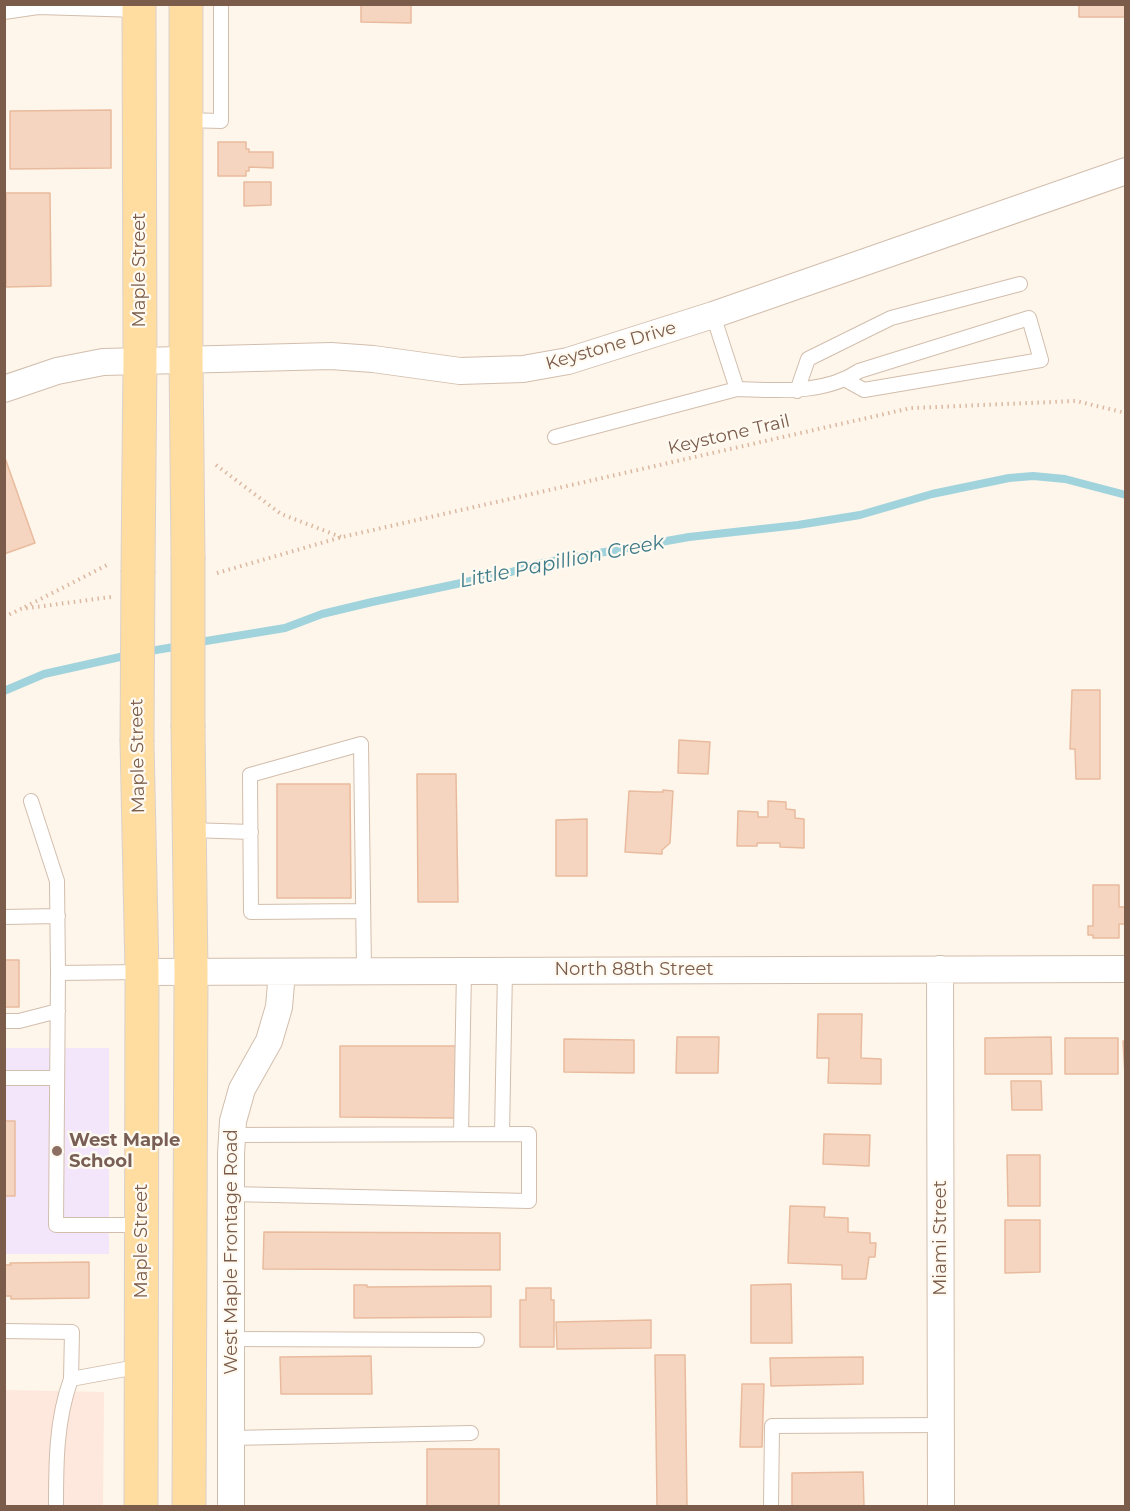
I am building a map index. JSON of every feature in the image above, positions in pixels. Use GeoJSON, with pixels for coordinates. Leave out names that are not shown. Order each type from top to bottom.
{"type":"FeatureCollection","features":[{"type":"Feature","properties":{"kind":"main road"},"geometry":{"type":"LineString","coordinates":[[186,4],[186,358],[191,972],[189,1506]]}},
{"type":"Feature","properties":{"kind":"main road","name":"Maple Street"},"geometry":{"type":"LineString","coordinates":[[139,7],[140,360],[126,566],[137,742],[142,972],[141,1506]]}},
{"type":"Feature","properties":{"kind":"street","name":"Keystone Drive"},"geometry":{"type":"LineString","coordinates":[[4,389],[79,365],[140,360],[331,356],[373,359],[460,371],[523,369],[590,356],[1125,171]]}},
{"type":"Feature","properties":{"kind":"street","name":"Miami Street"},"geometry":{"type":"LineString","coordinates":[[940,969],[941,1506]]}},
{"type":"Feature","properties":{"kind":"street","name":"North 88th Street"},"geometry":{"type":"LineString","coordinates":[[142,972],[1125,969]]}},
{"type":"Feature","properties":{"kind":"street","name":"West Maple Frontage Road"},"geometry":{"type":"LineString","coordinates":[[231,1506],[233,1121],[242,1089],[269,1041],[279,1007],[282,972]]}},
{"type":"Feature","properties":{"kind":"lane"},"geometry":{"type":"LineString","coordinates":[[186,120],[221,121],[221,4]]}},
{"type":"Feature","properties":{"kind":"lane"},"geometry":{"type":"LineString","coordinates":[[4,12],[39,7],[139,7]]}},
{"type":"Feature","properties":{"kind":"lane"},"geometry":{"type":"LineString","coordinates":[[797,391],[808,359],[891,318],[1020,284]]}},
{"type":"Feature","properties":{"kind":"lane"},"geometry":{"type":"LineString","coordinates":[[713,315],[737,389]]}},
{"type":"Feature","properties":{"kind":"lane"},"geometry":{"type":"LineString","coordinates":[[555,437],[737,389],[797,391],[846,380],[859,371],[1029,318],[1041,360],[864,390],[846,380]]}},
{"type":"Feature","properties":{"kind":"lane"},"geometry":{"type":"LineString","coordinates":[[362,911],[251,912],[250,775],[360,744],[363,971]]}},
{"type":"Feature","properties":{"kind":"lane"},"geometry":{"type":"LineString","coordinates":[[31,801],[57,881],[56,1225],[142,1225]]}},
{"type":"Feature","properties":{"kind":"lane"},"geometry":{"type":"LineString","coordinates":[[190,830],[251,832]]}},
{"type":"Feature","properties":{"kind":"lane"},"geometry":{"type":"LineString","coordinates":[[4,917],[58,916]]}},
{"type":"Feature","properties":{"kind":"lane"},"geometry":{"type":"LineString","coordinates":[[461,1134],[464,970]]}},
{"type":"Feature","properties":{"kind":"lane"},"geometry":{"type":"LineString","coordinates":[[502,1134],[505,970]]}},
{"type":"Feature","properties":{"kind":"lane"},"geometry":{"type":"LineString","coordinates":[[58,973],[142,972]]}},
{"type":"Feature","properties":{"kind":"lane"},"geometry":{"type":"LineString","coordinates":[[4,1021],[19,1021],[58,1011]]}},
{"type":"Feature","properties":{"kind":"lane"},"geometry":{"type":"LineString","coordinates":[[4,1078],[57,1078]]}},
{"type":"Feature","properties":{"kind":"lane"},"geometry":{"type":"LineString","coordinates":[[231,1194],[529,1201],[529,1134],[232,1136]]}},
{"type":"Feature","properties":{"kind":"lane"},"geometry":{"type":"LineString","coordinates":[[4,1331],[72,1332],[70,1379],[62,1404],[56,1474],[56,1506]]}},
{"type":"Feature","properties":{"kind":"lane"},"geometry":{"type":"LineString","coordinates":[[231,1339],[477,1340]]}},
{"type":"Feature","properties":{"kind":"lane"},"geometry":{"type":"LineString","coordinates":[[70,1379],[142,1366]]}},
{"type":"Feature","properties":{"kind":"lane"},"geometry":{"type":"LineString","coordinates":[[771,1506],[772,1426],[941,1425]]}},
{"type":"Feature","properties":{"kind":"lane"},"geometry":{"type":"LineString","coordinates":[[231,1438],[471,1432]]}},
{"type":"Feature","properties":{"kind":"path","name":"Keystone Trail"},"geometry":{"type":"LineString","coordinates":[[215,464],[280,514],[342,537],[911,408],[1076,401],[1125,413]]}},
{"type":"Feature","properties":{"kind":"path"},"geometry":{"type":"LineString","coordinates":[[4,617],[126,566]]}},
{"type":"Feature","properties":{"kind":"shaded area","name":"West Maple School"},"geometry":{"type":"Polygon","coordinates":[[[4,1048],[109,1048],[109,1254],[5,1254],[4,1048]]]}},
{"type":"Feature","properties":{"kind":"shaded area"},"geometry":{"type":"Polygon","coordinates":[[[5,1390],[104,1392],[103,1506],[5,1506],[5,1390]]]}},
{"type":"Feature","properties":{"kind":"building"},"geometry":{"type":"Polygon","coordinates":[[[361,4],[411,4],[411,23],[361,22],[361,4]]]}},
{"type":"Feature","properties":{"kind":"building"},"geometry":{"type":"Polygon","coordinates":[[[1079,4],[1126,4],[1126,17],[1079,17],[1079,4]]]}},
{"type":"Feature","properties":{"kind":"building"},"geometry":{"type":"Polygon","coordinates":[[[111,110],[111,168],[10,169],[10,111],[111,110]]]}},
{"type":"Feature","properties":{"kind":"building"},"geometry":{"type":"Polygon","coordinates":[[[218,142],[246,142],[246,149],[249,149],[249,152],[273,152],[273,168],[249,167],[246,176],[218,176],[218,142]]]}},
{"type":"Feature","properties":{"kind":"building"},"geometry":{"type":"Polygon","coordinates":[[[244,182],[271,182],[271,205],[244,206],[244,182]]]}},
{"type":"Feature","properties":{"kind":"building"},"geometry":{"type":"Polygon","coordinates":[[[6,193],[50,193],[51,286],[6,287],[6,193]]]}},
{"type":"Feature","properties":{"kind":"building"},"geometry":{"type":"Polygon","coordinates":[[[4,455],[35,543],[4,554],[4,455]]]}},
{"type":"Feature","properties":{"kind":"building"},"geometry":{"type":"Polygon","coordinates":[[[1072,690],[1100,690],[1100,779],[1076,779],[1075,749],[1070,749],[1072,690]]]}},
{"type":"Feature","properties":{"kind":"building"},"geometry":{"type":"Polygon","coordinates":[[[679,740],[710,742],[708,774],[678,773],[679,740]]]}},
{"type":"Feature","properties":{"kind":"building"},"geometry":{"type":"Polygon","coordinates":[[[417,774],[456,774],[458,902],[418,902],[417,774]]]}},
{"type":"Feature","properties":{"kind":"building"},"geometry":{"type":"Polygon","coordinates":[[[277,784],[350,784],[351,898],[277,898],[277,784]]]}},
{"type":"Feature","properties":{"kind":"building"},"geometry":{"type":"Polygon","coordinates":[[[663,790],[673,791],[670,843],[662,850],[662,854],[625,852],[629,791],[663,792],[663,790]]]}},
{"type":"Feature","properties":{"kind":"building"},"geometry":{"type":"Polygon","coordinates":[[[768,801],[786,802],[786,809],[795,810],[795,818],[804,819],[804,848],[780,847],[780,843],[737,846],[738,811],[758,812],[758,817],[768,817],[768,801]]]}},
{"type":"Feature","properties":{"kind":"building"},"geometry":{"type":"Polygon","coordinates":[[[587,819],[587,876],[556,876],[556,820],[587,819]]]}},
{"type":"Feature","properties":{"kind":"building"},"geometry":{"type":"Polygon","coordinates":[[[1093,885],[1119,885],[1119,907],[1126,907],[1126,924],[1119,924],[1119,938],[1093,938],[1093,935],[1088,935],[1088,926],[1093,926],[1093,885]]]}},
{"type":"Feature","properties":{"kind":"building"},"geometry":{"type":"Polygon","coordinates":[[[4,960],[19,960],[19,1007],[4,1007],[4,960]]]}},
{"type":"Feature","properties":{"kind":"building"},"geometry":{"type":"Polygon","coordinates":[[[818,1014],[862,1014],[861,1058],[881,1059],[881,1084],[828,1083],[829,1058],[817,1058],[818,1014]]]}},
{"type":"Feature","properties":{"kind":"building"},"geometry":{"type":"Polygon","coordinates":[[[677,1037],[719,1037],[718,1073],[676,1073],[677,1037]]]}},
{"type":"Feature","properties":{"kind":"building"},"geometry":{"type":"Polygon","coordinates":[[[1051,1037],[1052,1074],[985,1074],[985,1038],[1051,1037]]]}},
{"type":"Feature","properties":{"kind":"building"},"geometry":{"type":"Polygon","coordinates":[[[1065,1038],[1118,1038],[1118,1074],[1065,1074],[1065,1038]]]}},
{"type":"Feature","properties":{"kind":"building"},"geometry":{"type":"Polygon","coordinates":[[[564,1039],[634,1040],[634,1073],[564,1072],[564,1039]]]}},
{"type":"Feature","properties":{"kind":"building"},"geometry":{"type":"Polygon","coordinates":[[[1123,1041],[1126,1041],[1126,1075],[1125,1075],[1123,1041]]]}},
{"type":"Feature","properties":{"kind":"building"},"geometry":{"type":"Polygon","coordinates":[[[340,1046],[456,1046],[455,1118],[340,1117],[340,1046]]]}},
{"type":"Feature","properties":{"kind":"building"},"geometry":{"type":"Polygon","coordinates":[[[1011,1081],[1041,1081],[1042,1110],[1012,1110],[1011,1081]]]}},
{"type":"Feature","properties":{"kind":"building"},"geometry":{"type":"Polygon","coordinates":[[[4,1121],[15,1121],[15,1196],[4,1196],[4,1121]]]}},
{"type":"Feature","properties":{"kind":"building"},"geometry":{"type":"Polygon","coordinates":[[[824,1134],[870,1135],[869,1166],[823,1164],[824,1134]]]}},
{"type":"Feature","properties":{"kind":"building"},"geometry":{"type":"Polygon","coordinates":[[[1007,1155],[1040,1155],[1040,1206],[1008,1206],[1007,1155]]]}},
{"type":"Feature","properties":{"kind":"building"},"geometry":{"type":"Polygon","coordinates":[[[790,1206],[825,1207],[824,1217],[848,1218],[848,1232],[870,1233],[870,1243],[876,1243],[875,1257],[869,1257],[866,1279],[842,1279],[842,1265],[788,1263],[790,1206]]]}},
{"type":"Feature","properties":{"kind":"building"},"geometry":{"type":"Polygon","coordinates":[[[1005,1220],[1040,1220],[1040,1272],[1005,1273],[1005,1220]]]}},
{"type":"Feature","properties":{"kind":"building"},"geometry":{"type":"Polygon","coordinates":[[[264,1232],[500,1233],[500,1270],[263,1269],[264,1232]]]}},
{"type":"Feature","properties":{"kind":"building"},"geometry":{"type":"Polygon","coordinates":[[[89,1262],[89,1298],[11,1299],[11,1296],[4,1296],[4,1265],[89,1262]]]}},
{"type":"Feature","properties":{"kind":"building"},"geometry":{"type":"Polygon","coordinates":[[[791,1284],[792,1343],[751,1343],[751,1285],[791,1284]]]}},
{"type":"Feature","properties":{"kind":"building"},"geometry":{"type":"Polygon","coordinates":[[[354,1285],[367,1285],[367,1287],[491,1286],[491,1317],[354,1318],[354,1285]]]}},
{"type":"Feature","properties":{"kind":"building"},"geometry":{"type":"Polygon","coordinates":[[[526,1288],[551,1288],[551,1300],[554,1300],[554,1347],[520,1347],[520,1300],[526,1300],[526,1288]]]}},
{"type":"Feature","properties":{"kind":"building"},"geometry":{"type":"Polygon","coordinates":[[[651,1320],[651,1348],[557,1349],[556,1322],[651,1320]]]}},
{"type":"Feature","properties":{"kind":"building"},"geometry":{"type":"Polygon","coordinates":[[[655,1355],[685,1355],[687,1506],[657,1506],[655,1355]]]}},
{"type":"Feature","properties":{"kind":"building"},"geometry":{"type":"Polygon","coordinates":[[[371,1356],[372,1394],[281,1394],[280,1357],[371,1356]]]}},
{"type":"Feature","properties":{"kind":"building"},"geometry":{"type":"Polygon","coordinates":[[[863,1357],[863,1384],[771,1386],[770,1358],[863,1357]]]}},
{"type":"Feature","properties":{"kind":"building"},"geometry":{"type":"Polygon","coordinates":[[[742,1384],[764,1384],[762,1447],[740,1447],[742,1384]]]}},
{"type":"Feature","properties":{"kind":"building"},"geometry":{"type":"Polygon","coordinates":[[[427,1449],[499,1449],[499,1506],[427,1506],[427,1449]]]}},
{"type":"Feature","properties":{"kind":"building"},"geometry":{"type":"Polygon","coordinates":[[[863,1472],[864,1506],[792,1506],[792,1473],[863,1472]]]}},
{"type":"Feature","properties":{"kind":"waterway","name":"Little Papillion Creek"},"geometry":{"type":"LineString","coordinates":[[194,643],[285,628],[322,614],[508,573],[537,564],[689,537],[798,525],[860,515],[932,494],[1009,478],[1033,476],[1065,479],[1126,495]]}},
{"type":"Feature","properties":{"kind":"waterway","name":"Little Papillion Creek"},"geometry":{"type":"LineString","coordinates":[[144,652],[180,646]]}},
{"type":"Feature","properties":{"kind":"waterway","name":"Little Papillion Creek"},"geometry":{"type":"LineString","coordinates":[[4,691],[44,674],[129,655]]}},
{"type":"Feature","properties":{"kind":"place","name":"West Maple School"},"geometry":{"type":"Point","coordinates":[57,1151]}}]}
